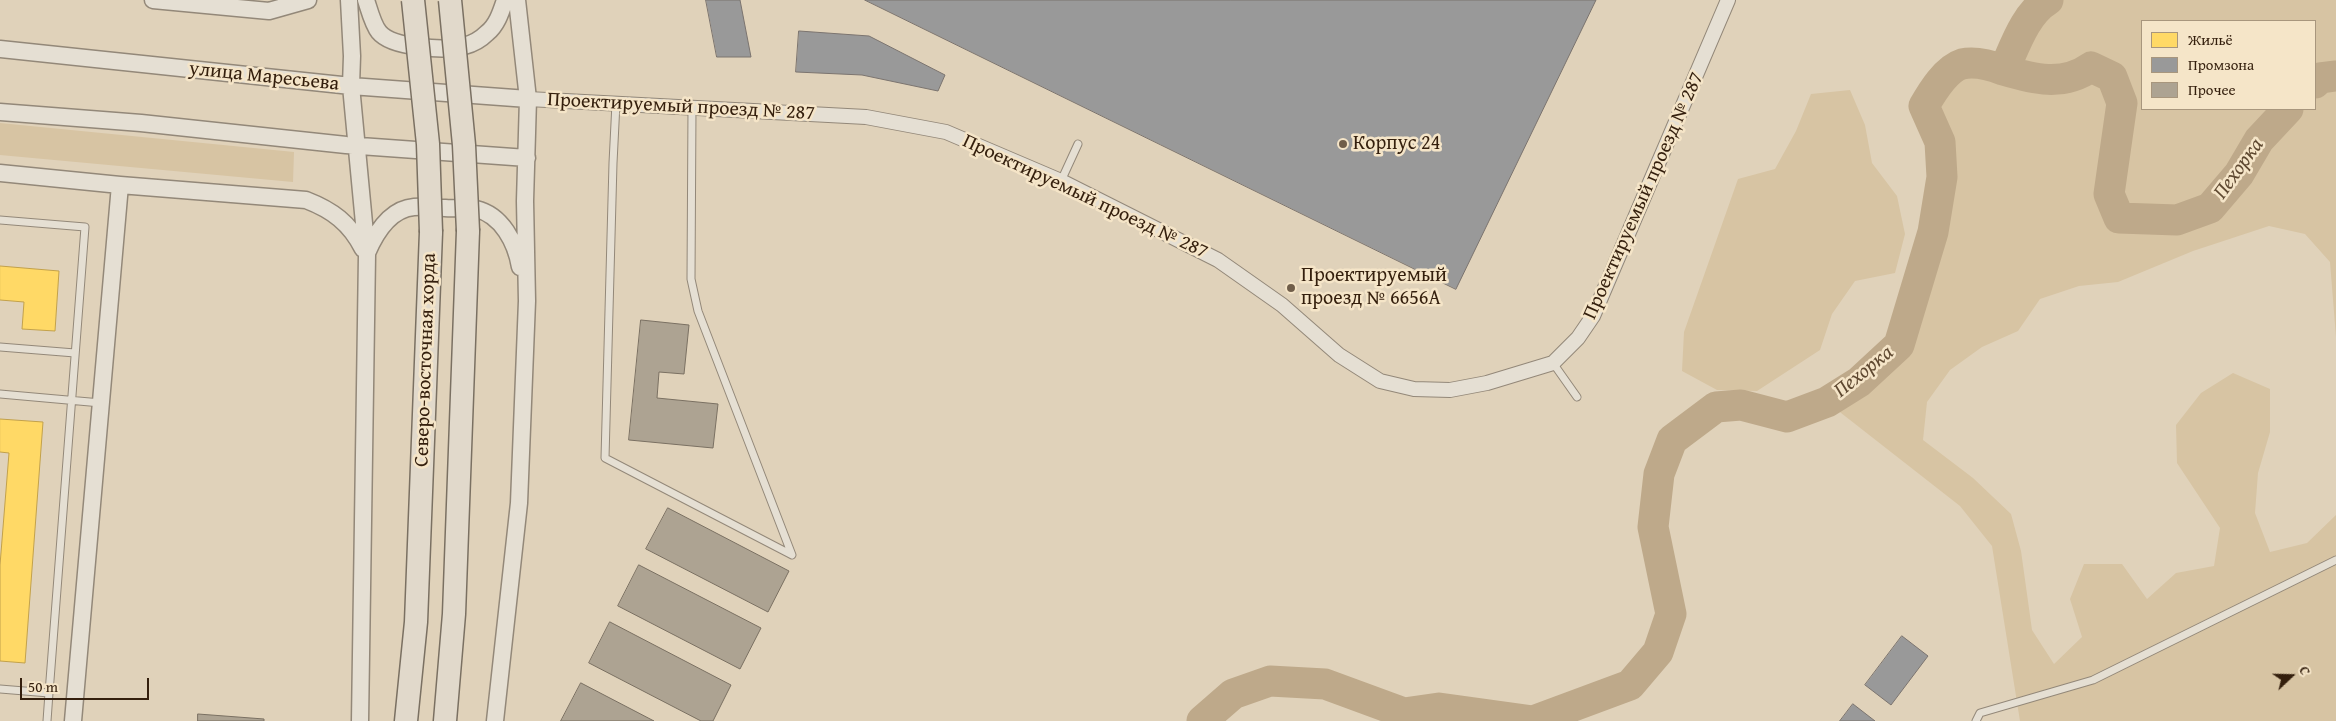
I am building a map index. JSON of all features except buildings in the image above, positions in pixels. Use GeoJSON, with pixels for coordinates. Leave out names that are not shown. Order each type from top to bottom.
{"type":"FeatureCollection","features":[{"type":"Feature","properties":{"kind":"highway","name":"Северо-восточная хорда"},"geometry":{"type":"LineString","coordinates":[[406,721],[416,622],[431,232],[428,144],[413,0]]}},
{"type":"Feature","properties":{"kind":"highway","name":"Северо-восточная хорда"},"geometry":{"type":"LineString","coordinates":[[444,721],[454,614],[468,231],[464,145],[450,0]]}},
{"type":"Feature","properties":{"kind":"street"},"geometry":{"type":"LineString","coordinates":[[153,0],[269,11],[308,0]]}},
{"type":"Feature","properties":{"kind":"street"},"geometry":{"type":"LineString","coordinates":[[349,0],[352,56],[351,86],[366,255],[360,721]]}},
{"type":"Feature","properties":{"kind":"street"},"geometry":{"type":"LineString","coordinates":[[366,0],[379,32],[398,44],[410,47],[463,46],[477,40],[489,32],[496,22],[505,0]]}},
{"type":"Feature","properties":{"kind":"street"},"geometry":{"type":"LineString","coordinates":[[495,721],[519,503],[527,301],[528,99],[518,0]]}},
{"type":"Feature","properties":{"kind":"street","name":"Проектируемый проезд № 287"},"geometry":{"type":"LineString","coordinates":[[528,99],[866,117],[946,132],[1061,181],[1218,260],[1282,305],[1338,355],[1380,381],[1414,389],[1450,390],[1487,383],[1553,363],[1578,338],[1593,316],[1728,0]]}},
{"type":"Feature","properties":{"kind":"street","name":"улица Маресьева"},"geometry":{"type":"LineString","coordinates":[[0,49],[351,86],[528,99]]}},
{"type":"Feature","properties":{"kind":"street"},"geometry":{"type":"LineString","coordinates":[[0,112],[141,123],[356,145],[527,158]]}},
{"type":"Feature","properties":{"kind":"street"},"geometry":{"type":"LineString","coordinates":[[0,173],[306,200],[327,208],[349,226],[366,255]]}},
{"type":"Feature","properties":{"kind":"street"},"geometry":{"type":"LineString","coordinates":[[73,721],[120,185]]}},
{"type":"Feature","properties":{"kind":"street"},"geometry":{"type":"LineString","coordinates":[[366,255],[381,225],[395,214],[413,207],[476,209],[491,216],[505,228],[518,253],[527,301]]}},
{"type":"Feature","properties":{"kind":"lane"},"geometry":{"type":"LineString","coordinates":[[616,103],[605,458],[792,555],[694,297],[691,270],[692,108]]}},
{"type":"Feature","properties":{"kind":"lane"},"geometry":{"type":"LineString","coordinates":[[1061,181],[1078,144]]}},
{"type":"Feature","properties":{"kind":"lane"},"geometry":{"type":"LineString","coordinates":[[0,220],[85,227],[47,721]]}},
{"type":"Feature","properties":{"kind":"lane"},"geometry":{"type":"LineString","coordinates":[[0,347],[75,353]]}},
{"type":"Feature","properties":{"kind":"lane"},"geometry":{"type":"LineString","coordinates":[[1553,363],[1577,397]]}},
{"type":"Feature","properties":{"kind":"lane"},"geometry":{"type":"LineString","coordinates":[[0,394],[102,403]]}},
{"type":"Feature","properties":{"kind":"lane"},"geometry":{"type":"LineString","coordinates":[[1976,721],[1980,713],[2093,680],[2336,560]]}},
{"type":"Feature","properties":{"kind":"lane"},"geometry":{"type":"LineString","coordinates":[[0,689],[49,693]]}},
{"type":"Feature","properties":{"kind":"shaded area"},"geometry":{"type":"Polygon","coordinates":[[[2048,0],[2336,0],[2336,337],[2330,262],[2305,234],[2269,226],[2193,251],[2118,282],[2079,286],[2040,299],[2018,331],[1982,347],[1950,370],[1927,402],[1923,440],[1973,478],[2011,514],[2021,551],[2032,630],[2054,664],[2082,637],[2070,599],[2084,564],[2122,564],[2147,599],[2176,573],[2214,566],[2220,528],[2177,463],[2176,425],[2201,393],[2233,373],[2270,389],[2270,432],[2258,473],[2255,513],[2270,552],[2307,543],[2336,515],[2336,721],[2020,721],[1992,546],[1960,506],[1827,402],[1859,382],[1899,345],[1933,232],[1942,177],[1940,142],[1924,106],[1940,82],[1956,68],[1976,64],[2004,70],[2022,31],[2033,13],[2048,0]]]}},
{"type":"Feature","properties":{"kind":"shaded area"},"geometry":{"type":"Polygon","coordinates":[[[1850,90],[1865,125],[1872,163],[1897,196],[1905,234],[1895,273],[1855,281],[1832,314],[1820,350],[1757,391],[1717,390],[1682,371],[1684,332],[1738,179],[1775,169],[1796,131],[1811,94],[1850,90]]]}},
{"type":"Feature","properties":{"kind":"shaded area"},"geometry":{"type":"Polygon","coordinates":[[[0,123],[294,152],[293,182],[0,155],[0,123]]]}},
{"type":"Feature","properties":{"kind":"waterway"},"geometry":{"type":"LineString","coordinates":[[2004,70],[2027,22],[2033,13],[2048,0]]}},
{"type":"Feature","properties":{"kind":"waterway","name":"Пехорка"},"geometry":{"type":"LineString","coordinates":[[1202,721],[1233,694],[1270,681],[1325,684],[1404,713],[1439,708],[1533,721],[1630,685],[1658,652],[1671,614],[1653,527],[1659,474],[1672,440],[1716,407],[1741,405],[1787,417],[1827,402],[1859,382],[1899,345],[1933,232],[1942,177],[1940,142],[1924,106],[1940,82],[1956,67],[1967,63],[1978,63],[2025,76],[2048,79],[2070,77],[2091,67],[2112,77],[2122,103],[2109,194],[2119,218],[2177,220],[2210,208],[2239,174],[2259,140],[2287,110]]}},
{"type":"Feature","properties":{"kind":"waterway","name":"Пехорка"},"geometry":{"type":"LineString","coordinates":[[2316,82],[2320,78],[2336,76]]}},
{"type":"Feature","properties":{"kind":"place","name":"Корпус 24"},"geometry":{"type":"Point","coordinates":[1343,144]}},
{"type":"Feature","properties":{"kind":"place","name":"Проектируемый проезд № 6656А"},"geometry":{"type":"Point","coordinates":[1291,288]}}]}
